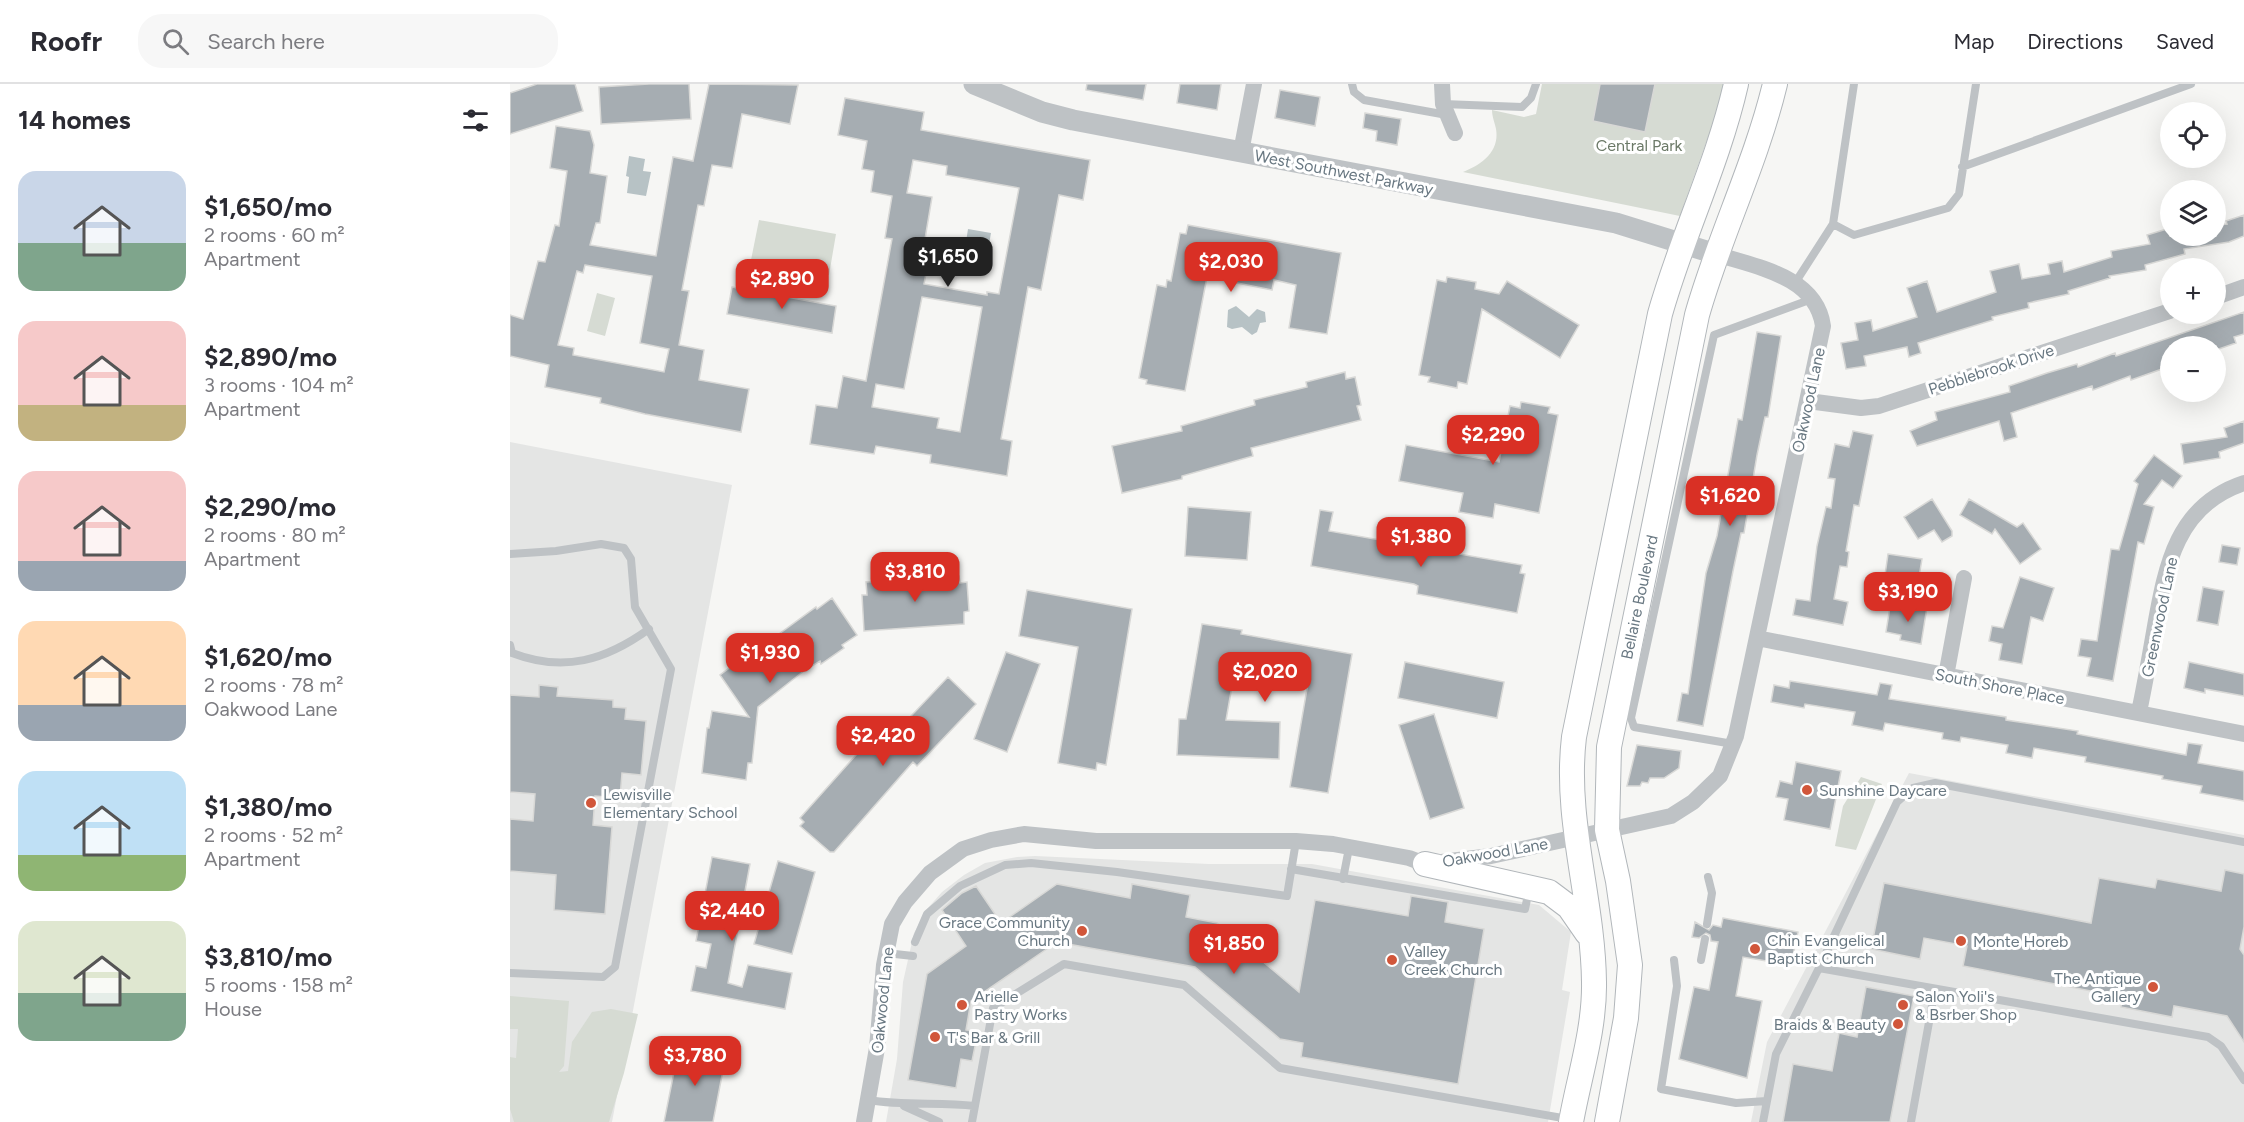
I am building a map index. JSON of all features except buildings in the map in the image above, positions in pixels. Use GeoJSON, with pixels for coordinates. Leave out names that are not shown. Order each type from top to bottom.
{"type":"FeatureCollection","features":[{"type":"Feature","properties":{"kind":"main road"},"geometry":{"type":"LineString","coordinates":[[1575,1121],[1592,1010],[1594,982],[1575,836],[1572,755],[1582,690],[1652,345],[1682,243],[1722,134],[1736,84]]}},
{"type":"Feature","properties":{"kind":"main road","name":"Bellaire Boulevard"},"geometry":{"type":"LineString","coordinates":[[1607,1122],[1626,1018],[1630,965],[1618,881],[1607,830],[1607,770],[1616,706],[1697,315],[1716,254],[1763,127],[1775,84]]}},
{"type":"Feature","properties":{"kind":"main road"},"geometry":{"type":"LineString","coordinates":[[1425,864],[1529,885],[1549,892],[1561,900],[1589,936]]}},
{"type":"Feature","properties":{"kind":"street","name":"West Southwest Parkway"},"geometry":{"type":"LineString","coordinates":[[974,84],[1057,117],[1616,223],[1716,254]]}},
{"type":"Feature","properties":{"kind":"street"},"geometry":{"type":"LineString","coordinates":[[1241,152],[1254,84]]}},
{"type":"Feature","properties":{"kind":"street"},"geometry":{"type":"LineString","coordinates":[[1442,84],[1445,110],[1455,133]]}},
{"type":"Feature","properties":{"kind":"street","name":"Oakwood Lane"},"geometry":{"type":"LineString","coordinates":[[864,1122],[877,1048],[886,953],[892,924],[905,902],[930,873],[963,849],[991,840],[1024,834],[1096,841],[1296,841],[1409,858],[1425,864],[1491,856],[1671,816],[1693,802],[1720,776],[1733,744],[1823,326],[1821,314],[1808,291],[1778,274],[1716,254]]}},
{"type":"Feature","properties":{"kind":"street"},"geometry":{"type":"LineString","coordinates":[[2226,293],[2244,287]]}},
{"type":"Feature","properties":{"kind":"street","name":"Pebblebrook Drive"},"geometry":{"type":"LineString","coordinates":[[1808,401],[1861,408],[1880,406],[2160,314]]}},
{"type":"Feature","properties":{"kind":"street","name":"Greenwood Lane"},"geometry":{"type":"LineString","coordinates":[[2139,712],[2170,557],[2185,527],[2209,501],[2220,492],[2244,483]]}},
{"type":"Feature","properties":{"kind":"street"},"geometry":{"type":"LineString","coordinates":[[1946,676],[1964,578]]}},
{"type":"Feature","properties":{"kind":"street","name":"South Shore Place"},"geometry":{"type":"LineString","coordinates":[[1757,638],[2244,734]]}},
{"type":"Feature","properties":{"kind":"lane"},"geometry":{"type":"LineString","coordinates":[[1352,84],[1354,92],[1364,100],[1445,110],[1522,107],[1532,98],[1536,84]]}},
{"type":"Feature","properties":{"kind":"lane"},"geometry":{"type":"LineString","coordinates":[[1795,283],[1833,224],[1854,84]]}},
{"type":"Feature","properties":{"kind":"lane"},"geometry":{"type":"LineString","coordinates":[[1833,224],[1854,235],[1947,208],[1959,194],[1976,84]]}},
{"type":"Feature","properties":{"kind":"lane"},"geometry":{"type":"LineString","coordinates":[[1962,167],[2191,84]]}},
{"type":"Feature","properties":{"kind":"lane"},"geometry":{"type":"LineString","coordinates":[[1733,744],[1634,727],[1631,718],[1714,334],[1812,299]]}},
{"type":"Feature","properties":{"kind":"lane"},"geometry":{"type":"LineString","coordinates":[[510,554],[556,551],[601,544],[624,548],[631,559],[634,607],[671,669],[615,967],[603,977],[510,974]]}},
{"type":"Feature","properties":{"kind":"lane"},"geometry":{"type":"LineString","coordinates":[[510,645],[512,653],[526,659],[565,663],[596,659],[624,647],[649,629]]}},
{"type":"Feature","properties":{"kind":"lane"},"geometry":{"type":"LineString","coordinates":[[1763,1122],[1776,1054],[1897,802],[1913,788],[1935,783],[2244,842]]}},
{"type":"Feature","properties":{"kind":"lane"},"geometry":{"type":"LineString","coordinates":[[915,942],[927,914],[933,908],[960,886],[1005,865],[1031,863],[1118,872],[1287,896],[1296,841]]}},
{"type":"Feature","properties":{"kind":"lane"},"geometry":{"type":"LineString","coordinates":[[1343,879],[1349,848]]}},
{"type":"Feature","properties":{"kind":"lane"},"geometry":{"type":"LineString","coordinates":[[1291,869],[1525,909],[1529,885]]}},
{"type":"Feature","properties":{"kind":"lane"},"geometry":{"type":"LineString","coordinates":[[1707,924],[1712,893],[1708,877]]}},
{"type":"Feature","properties":{"kind":"lane"},"geometry":{"type":"LineString","coordinates":[[1701,960],[1704,939]]}},
{"type":"Feature","properties":{"kind":"lane"},"geometry":{"type":"LineString","coordinates":[[886,953],[914,956]]}},
{"type":"Feature","properties":{"kind":"lane"},"geometry":{"type":"LineString","coordinates":[[1674,960],[1677,986],[1661,1089],[1736,1103],[1767,1101]]}},
{"type":"Feature","properties":{"kind":"lane"},"geometry":{"type":"LineString","coordinates":[[972,1122],[993,1008],[1064,964],[1184,986],[1280,1068],[1575,1121]]}},
{"type":"Feature","properties":{"kind":"lane"},"geometry":{"type":"LineString","coordinates":[[1819,968],[2208,1037],[2221,1046],[2244,1080]]}},
{"type":"Feature","properties":{"kind":"lane"},"geometry":{"type":"LineString","coordinates":[[1911,1122],[1935,989]]}},
{"type":"Feature","properties":{"kind":"lane"},"geometry":{"type":"LineString","coordinates":[[868,1100],[904,1106],[939,1122]]}},
{"type":"Feature","properties":{"kind":"lane"},"geometry":{"type":"LineString","coordinates":[[904,1106],[938,1102],[975,1106]]}},
{"type":"Feature","properties":{"kind":"shaded area"},"geometry":{"type":"Polygon","coordinates":[[[629,156],[645,159],[643,171],[651,172],[646,196],[627,193],[629,177],[626,176],[629,156]]]}},
{"type":"Feature","properties":{"kind":"shaded area"},"geometry":{"type":"Polygon","coordinates":[[[968,229],[991,233],[986,261],[981,260],[980,266],[969,264],[971,251],[975,252],[977,244],[966,242],[968,229]]]}},
{"type":"Feature","properties":{"kind":"shaded area"},"geometry":{"type":"Polygon","coordinates":[[[1236,306],[1249,317],[1257,309],[1265,312],[1266,322],[1260,323],[1257,332],[1252,335],[1242,327],[1232,329],[1227,327],[1228,310],[1236,306]]]}},
{"type":"Feature","properties":{"kind":"shaded area","name":"Lewisville Elementary School"},"geometry":{"type":"Polygon","coordinates":[[[510,442],[732,485],[612,1122],[510,1122],[510,442]]]}},
{"type":"Feature","properties":{"kind":"shaded area"},"geometry":{"type":"Polygon","coordinates":[[[1909,773],[2244,835],[2244,1122],[1751,1122],[1767,1042],[1909,773]]]}},
{"type":"Feature","properties":{"kind":"shaded area"},"geometry":{"type":"Polygon","coordinates":[[[1035,856],[1209,864],[1312,864],[1539,905],[1571,932],[1562,990],[1570,992],[1548,1122],[886,1122],[897,1059],[903,982],[914,933],[927,909],[942,892],[985,863],[1035,856]]]}},
{"type":"Feature","properties":{"kind":"green space","name":"Central Park"},"geometry":{"type":"Polygon","coordinates":[[[1542,84],[1727,84],[1680,216],[1463,172],[1476,166],[1492,151],[1496,129],[1492,110],[1524,117],[1536,114],[1542,84]]]}},
{"type":"Feature","properties":{"kind":"green space"},"geometry":{"type":"Polygon","coordinates":[[[759,220],[836,234],[829,275],[751,260],[759,220]]]}},
{"type":"Feature","properties":{"kind":"green space"},"geometry":{"type":"Polygon","coordinates":[[[597,293],[615,298],[605,336],[587,331],[597,293]]]}},
{"type":"Feature","properties":{"kind":"green space"},"geometry":{"type":"Polygon","coordinates":[[[1861,777],[1882,784],[1856,850],[1835,846],[1843,806],[1861,777]]]}},
{"type":"Feature","properties":{"kind":"green space"},"geometry":{"type":"Polygon","coordinates":[[[510,996],[569,1001],[564,1066],[559,1072],[568,1071],[572,1042],[592,1012],[611,1009],[638,1014],[609,1122],[514,1122],[510,1109],[510,1057],[516,1058],[518,1029],[510,1029],[510,996]]]}},
{"type":"Feature","properties":{"kind":"place","name":"Sunshine Daycare"},"geometry":{"type":"Point","coordinates":[1807,790]}},
{"type":"Feature","properties":{"kind":"place","name":"Lewisville Elementary School"},"geometry":{"type":"Point","coordinates":[591,803]}},
{"type":"Feature","properties":{"kind":"place","name":"Grace Community Church"},"geometry":{"type":"Point","coordinates":[1082,931]}},
{"type":"Feature","properties":{"kind":"place","name":"Monte Horeb"},"geometry":{"type":"Point","coordinates":[1961,941]}},
{"type":"Feature","properties":{"kind":"place","name":"Chin Evangelical Baptist Church"},"geometry":{"type":"Point","coordinates":[1755,949]}},
{"type":"Feature","properties":{"kind":"place","name":"Valley Creek Church"},"geometry":{"type":"Point","coordinates":[1392,960]}},
{"type":"Feature","properties":{"kind":"place","name":"The Antique Gallery"},"geometry":{"type":"Point","coordinates":[2153,987]}},
{"type":"Feature","properties":{"kind":"place","name":"Arielle Pastry Works"},"geometry":{"type":"Point","coordinates":[962,1005]}},
{"type":"Feature","properties":{"kind":"place","name":"Salon Yoli's & Bsrber Shop"},"geometry":{"type":"Point","coordinates":[1903,1005]}},
{"type":"Feature","properties":{"kind":"place","name":"Braids & Beauty"},"geometry":{"type":"Point","coordinates":[1898,1024]}},
{"type":"Feature","properties":{"kind":"place","name":"T's Bar & Grill"},"geometry":{"type":"Point","coordinates":[935,1037]}}]}
